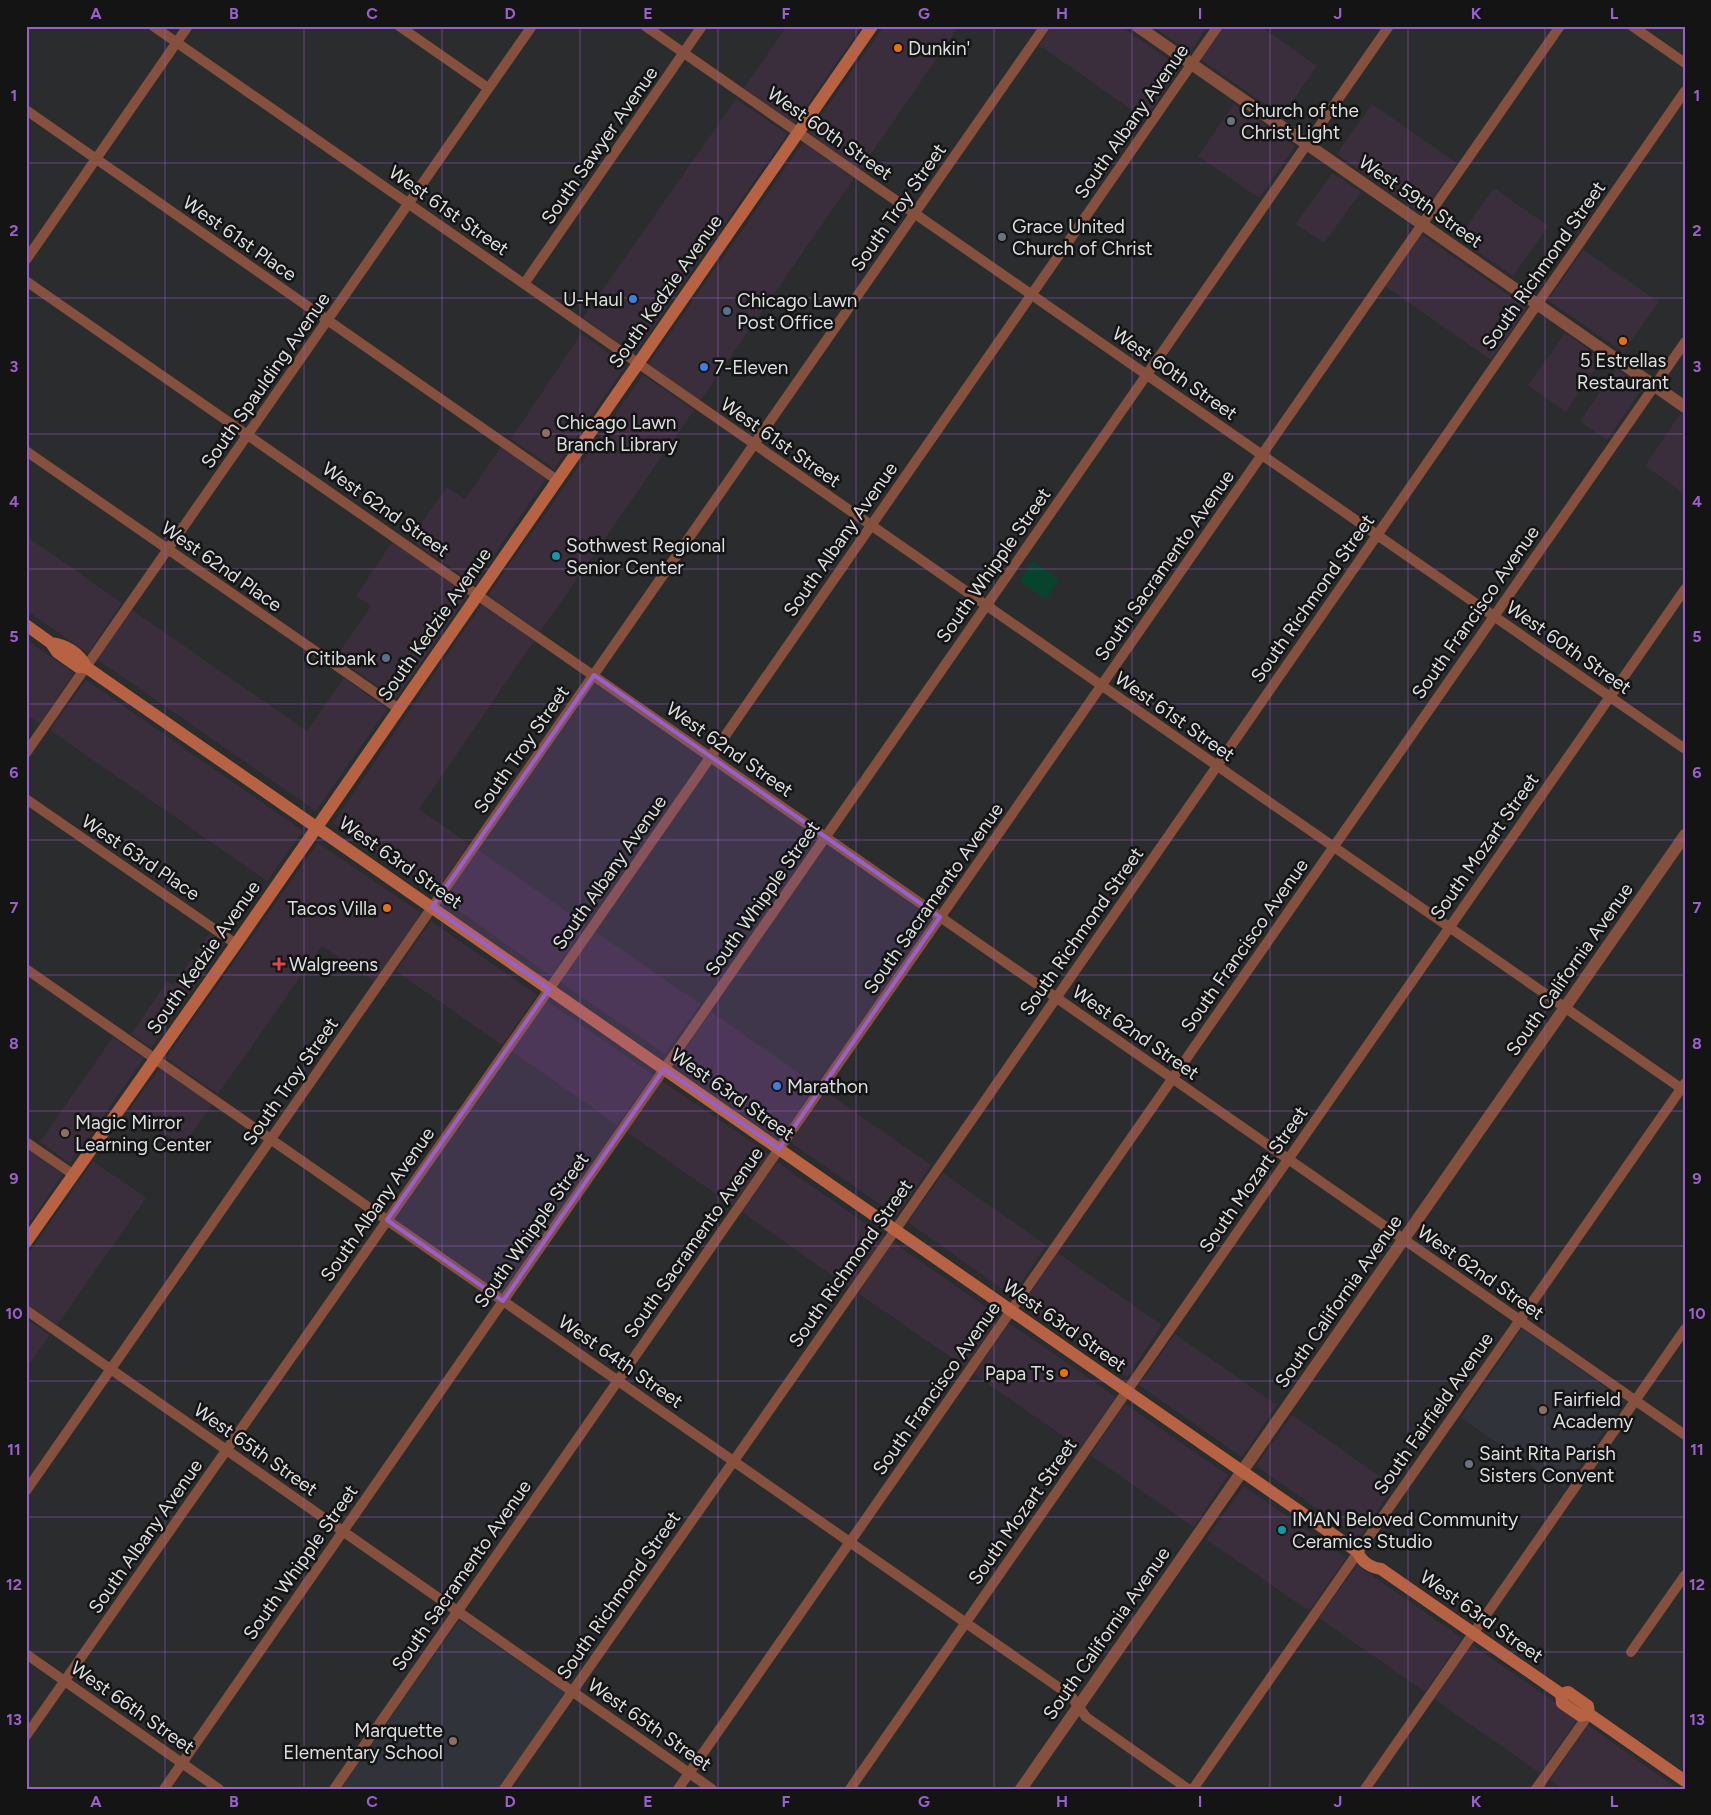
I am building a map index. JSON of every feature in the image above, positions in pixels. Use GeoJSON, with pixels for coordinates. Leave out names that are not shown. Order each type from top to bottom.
{"type":"FeatureCollection","features":[{"type":"Feature","properties":{"kind":"main road","name":"South Kedzie Avenue"},"geometry":{"type":"LineString","coordinates":[[26,1242],[236,944],[872,26]]}},
{"type":"Feature","properties":{"kind":"main road","name":"West 63rd Street"},"geometry":{"type":"LineString","coordinates":[[26,625],[51,643],[62,644],[82,658],[86,667],[1242,1472],[1358,1552],[1364,1551],[1378,1560],[1381,1569],[1561,1694],[1568,1692],[1588,1706],[1588,1714],[1685,1781]]}},
{"type":"Feature","properties":{"kind":"street","name":"West 61st Street"},"geometry":{"type":"LineString","coordinates":[[153,26],[1564,1008],[1683,1087]]}},
{"type":"Feature","properties":{"kind":"street"},"geometry":{"type":"LineString","coordinates":[[26,260],[188,26]]}},
{"type":"Feature","properties":{"kind":"street"},"geometry":{"type":"LineString","coordinates":[[399,26],[488,88]]}},
{"type":"Feature","properties":{"kind":"street","name":"South Spaulding Avenue"},"geometry":{"type":"LineString","coordinates":[[26,753],[532,26]]}},
{"type":"Feature","properties":{"kind":"street","name":"West 60th Street"},"geometry":{"type":"LineString","coordinates":[[645,26],[1685,749]]}},
{"type":"Feature","properties":{"kind":"street","name":"South Sawyer Avenue"},"geometry":{"type":"LineString","coordinates":[[524,284],[702,26]]}},
{"type":"Feature","properties":{"kind":"street","name":"South Troy Street"},"geometry":{"type":"LineString","coordinates":[[26,1491],[1045,26]]}},
{"type":"Feature","properties":{"kind":"street","name":"West 59th Street"},"geometry":{"type":"LineString","coordinates":[[1137,26],[1685,407]]}},
{"type":"Feature","properties":{"kind":"street","name":"South Albany Avenue"},"geometry":{"type":"LineString","coordinates":[[26,1736],[549,989],[1218,26]]}},
{"type":"Feature","properties":{"kind":"street","name":"South Whipple Street"},"geometry":{"type":"LineString","coordinates":[[164,1789],[1390,26]]}},
{"type":"Feature","properties":{"kind":"street","name":"South Sacramento Avenue"},"geometry":{"type":"LineString","coordinates":[[334,1789],[1560,26]]}},
{"type":"Feature","properties":{"kind":"street"},"geometry":{"type":"LineString","coordinates":[[1632,26],[1685,63]]}},
{"type":"Feature","properties":{"kind":"street","name":"South Richmond Street"},"geometry":{"type":"LineString","coordinates":[[504,1789],[895,1230],[1685,92]]}},
{"type":"Feature","properties":{"kind":"street","name":"West 61st Place"},"geometry":{"type":"LineString","coordinates":[[26,110],[557,480]]}},
{"type":"Feature","properties":{"kind":"street","name":"West 62nd Street"},"geometry":{"type":"LineString","coordinates":[[26,281],[1685,1435]]}},
{"type":"Feature","properties":{"kind":"street","name":"South Francisco Avenue"},"geometry":{"type":"LineString","coordinates":[[678,1789],[1685,342]]}},
{"type":"Feature","properties":{"kind":"street","name":"West 62nd Place"},"geometry":{"type":"LineString","coordinates":[[26,452],[399,708]]}},
{"type":"Feature","properties":{"kind":"street","name":"South Mozart Street"},"geometry":{"type":"LineString","coordinates":[[850,1789],[1685,589]]}},
{"type":"Feature","properties":{"kind":"street","name":"West 63rd Place"},"geometry":{"type":"LineString","coordinates":[[26,800],[236,944]]}},
{"type":"Feature","properties":{"kind":"street","name":"South California Avenue"},"geometry":{"type":"LineString","coordinates":[[1021,1789],[1685,834]]}},
{"type":"Feature","properties":{"kind":"street","name":"West 64th Street"},"geometry":{"type":"LineString","coordinates":[[26,969],[1071,1696],[1086,1717],[1188,1789]]}},
{"type":"Feature","properties":{"kind":"street","name":"South Fairfield Avenue"},"geometry":{"type":"LineString","coordinates":[[1193,1789],[1683,1087]]}},
{"type":"Feature","properties":{"kind":"street"},"geometry":{"type":"LineString","coordinates":[[26,1142],[74,1175]]}},
{"type":"Feature","properties":{"kind":"street","name":"West 65th Street"},"geometry":{"type":"LineString","coordinates":[[26,1310],[712,1789]]}},
{"type":"Feature","properties":{"kind":"street"},"geometry":{"type":"LineString","coordinates":[[1365,1789],[1685,1329]]}},
{"type":"Feature","properties":{"kind":"street"},"geometry":{"type":"LineString","coordinates":[[1631,1652],[1685,1575]]}},
{"type":"Feature","properties":{"kind":"street","name":"West 66th Street"},"geometry":{"type":"LineString","coordinates":[[26,1654],[219,1789]]}},
{"type":"Feature","properties":{"kind":"street"},"geometry":{"type":"LineString","coordinates":[[1536,1789],[1588,1714]]}},
{"type":"Feature","properties":{"kind":"highlighted area"},"geometry":{"type":"Polygon","coordinates":[[[594,675],[940,917],[779,1149],[664,1069],[503,1301],[387,1220],[549,989],[432,907],[594,675]]]}},
{"type":"Feature","properties":{"kind":"shaded area"},"geometry":{"type":"Polygon","coordinates":[[[787,26],[862,26],[794,124],[744,88],[787,26]]]}},
{"type":"Feature","properties":{"kind":"shaded area"},"geometry":{"type":"Polygon","coordinates":[[[884,26],[959,26],[860,170],[808,134],[884,26]]]}},
{"type":"Feature","properties":{"kind":"shaded area"},"geometry":{"type":"Polygon","coordinates":[[[1052,26],[1121,26],[1181,68],[1145,119],[1039,45],[1052,26]]]}},
{"type":"Feature","properties":{"kind":"shaded area"},"geometry":{"type":"Polygon","coordinates":[[[1152,26],[1208,26],[1190,52],[1152,26]]]}},
{"type":"Feature","properties":{"kind":"shaded area"},"geometry":{"type":"Polygon","coordinates":[[[1224,26],[1260,26],[1317,66],[1282,116],[1200,59],[1224,26]]]}},
{"type":"Feature","properties":{"kind":"shaded area"},"geometry":{"type":"Polygon","coordinates":[[[736,99],[787,134],[634,354],[583,318],[736,99]]]}},
{"type":"Feature","properties":{"kind":"shaded area"},"geometry":{"type":"Polygon","coordinates":[[[1234,104],[1295,146],[1259,198],[1198,156],[1234,104]]]}},
{"type":"Feature","properties":{"kind":"shaded area"},"geometry":{"type":"Polygon","coordinates":[[[1372,104],[1457,163],[1422,214],[1337,154],[1372,104]]]}},
{"type":"Feature","properties":{"kind":"shaded area"},"geometry":{"type":"Polygon","coordinates":[[[803,143],[854,178],[700,401],[648,365],[803,143]]]}},
{"type":"Feature","properties":{"kind":"shaded area"},"geometry":{"type":"Polygon","coordinates":[[[1332,173],[1361,192],[1324,243],[1296,224],[1332,173]]]}},
{"type":"Feature","properties":{"kind":"shaded area"},"geometry":{"type":"Polygon","coordinates":[[[1494,188],[1548,226],[1513,276],[1458,238],[1494,188]]]}},
{"type":"Feature","properties":{"kind":"shaded area"},"geometry":{"type":"Polygon","coordinates":[[[1421,234],[1527,308],[1491,360],[1385,286],[1421,234]]]}},
{"type":"Feature","properties":{"kind":"shaded area"},"geometry":{"type":"Polygon","coordinates":[[[1583,250],[1659,302],[1623,352],[1548,300],[1583,250]]]}},
{"type":"Feature","properties":{"kind":"shaded area"},"geometry":{"type":"Polygon","coordinates":[[[1565,333],[1602,359],[1566,412],[1528,385],[1565,333]]]}},
{"type":"Feature","properties":{"kind":"shaded area"},"geometry":{"type":"Polygon","coordinates":[[[581,334],[626,365],[554,469],[511,439],[581,334]]]}},
{"type":"Feature","properties":{"kind":"shaded area"},"geometry":{"type":"Polygon","coordinates":[[[1616,369],[1643,387],[1607,440],[1580,421],[1616,369]]]}},
{"type":"Feature","properties":{"kind":"shaded area"},"geometry":{"type":"Polygon","coordinates":[[[643,375],[694,410],[540,632],[488,595],[643,375]]]}},
{"type":"Feature","properties":{"kind":"shaded area"},"geometry":{"type":"Polygon","coordinates":[[[1680,414],[1685,417],[1685,494],[1645,466],[1680,414]]]}},
{"type":"Feature","properties":{"kind":"shaded area"},"geometry":{"type":"Polygon","coordinates":[[[501,447],[546,479],[474,584],[410,539],[447,487],[465,499],[501,447]]]}},
{"type":"Feature","properties":{"kind":"shaded area"},"geometry":{"type":"Polygon","coordinates":[[[26,536],[122,603],[88,653],[26,610],[26,536]]]}},
{"type":"Feature","properties":{"kind":"shaded area"},"geometry":{"type":"Polygon","coordinates":[[[393,541],[468,594],[396,699],[336,657],[371,606],[356,596],[393,541]]]}},
{"type":"Feature","properties":{"kind":"shaded area"},"geometry":{"type":"Polygon","coordinates":[[[482,604],[534,641],[419,809],[469,844],[434,894],[333,823],[482,604]]]}},
{"type":"Feature","properties":{"kind":"shaded area"},"geometry":{"type":"Polygon","coordinates":[[[132,610],[307,731],[344,678],[387,709],[316,811],[97,659],[132,610]]]}},
{"type":"Feature","properties":{"kind":"shaded area"},"geometry":{"type":"Polygon","coordinates":[[[26,640],[74,673],[40,724],[26,714],[26,640]]]}},
{"type":"Feature","properties":{"kind":"shaded area"},"geometry":{"type":"Polygon","coordinates":[[[86,680],[303,831],[267,881],[50,730],[86,680]]]}},
{"type":"Feature","properties":{"kind":"shaded area"},"geometry":{"type":"Polygon","coordinates":[[[318,843],[421,913],[374,982],[322,946],[218,1094],[166,1058],[318,843]]]}},
{"type":"Feature","properties":{"kind":"shaded area"},"geometry":{"type":"Polygon","coordinates":[[[478,850],[586,925],[551,976],[443,899],[478,850]]]}},
{"type":"Feature","properties":{"kind":"shaded area"},"geometry":{"type":"Polygon","coordinates":[[[431,921],[537,995],[502,1045],[396,971],[431,921]]]}},
{"type":"Feature","properties":{"kind":"shaded area"},"geometry":{"type":"Polygon","coordinates":[[[594,931],[700,1004],[665,1054],[559,981],[594,931]]]}},
{"type":"Feature","properties":{"kind":"shaded area"},"geometry":{"type":"Polygon","coordinates":[[[210,933],[225,944],[151,1048],[131,1034],[167,982],[173,985],[210,933]]]}},
{"type":"Feature","properties":{"kind":"shaded area"},"geometry":{"type":"Polygon","coordinates":[[[547,1001],[653,1075],[617,1125],[512,1051],[547,1001]]]}},
{"type":"Feature","properties":{"kind":"shaded area"},"geometry":{"type":"Polygon","coordinates":[[[711,1012],[816,1085],[782,1136],[676,1062],[711,1012]]]}},
{"type":"Feature","properties":{"kind":"shaded area"},"geometry":{"type":"Polygon","coordinates":[[[113,1037],[144,1058],[70,1163],[40,1142],[113,1037]]]}},
{"type":"Feature","properties":{"kind":"shaded area"},"geometry":{"type":"Polygon","coordinates":[[[160,1068],[212,1104],[183,1146],[130,1109],[160,1068]]]}},
{"type":"Feature","properties":{"kind":"shaded area"},"geometry":{"type":"Polygon","coordinates":[[[662,1081],[769,1154],[733,1206],[627,1132],[662,1081]]]}},
{"type":"Feature","properties":{"kind":"shaded area"},"geometry":{"type":"Polygon","coordinates":[[[826,1092],[931,1165],[897,1216],[790,1142],[826,1092]]]}},
{"type":"Feature","properties":{"kind":"shaded area"},"geometry":{"type":"Polygon","coordinates":[[[28,1150],[63,1174],[26,1228],[26,1152],[28,1150]]]}},
{"type":"Feature","properties":{"kind":"shaded area"},"geometry":{"type":"Polygon","coordinates":[[[93,1161],[146,1198],[57,1325],[26,1303],[26,1257],[93,1161]]]}},
{"type":"Feature","properties":{"kind":"shaded area"},"geometry":{"type":"Polygon","coordinates":[[[777,1162],[885,1237],[849,1287],[742,1212],[777,1162]]]}},
{"type":"Feature","properties":{"kind":"shaded area"},"geometry":{"type":"Polygon","coordinates":[[[943,1173],[1046,1245],[1012,1296],[908,1222],[943,1173]]]}},
{"type":"Feature","properties":{"kind":"shaded area"},"geometry":{"type":"Polygon","coordinates":[[[893,1242],[1000,1317],[965,1367],[858,1293],[893,1242]]]}},
{"type":"Feature","properties":{"kind":"shaded area"},"geometry":{"type":"Polygon","coordinates":[[[1058,1253],[1162,1325],[1127,1377],[1022,1304],[1058,1253]]]}},
{"type":"Feature","properties":{"kind":"shaded area"},"geometry":{"type":"Polygon","coordinates":[[[26,1319],[50,1335],[26,1368],[26,1319]]]}},
{"type":"Feature","properties":{"kind":"shaded area"},"geometry":{"type":"Polygon","coordinates":[[[1009,1323],[1116,1397],[1080,1448],[974,1374],[1009,1323]]]}},
{"type":"Feature","properties":{"kind":"shaded area","name":"Fairfield Academy"},"geometry":{"type":"Polygon","coordinates":[[[1522,1328],[1625,1401],[1564,1488],[1461,1418],[1522,1328]]]}},
{"type":"Feature","properties":{"kind":"shaded area"},"geometry":{"type":"Polygon","coordinates":[[[1175,1334],[1277,1405],[1242,1457],[1139,1385],[1175,1334]]]}},
{"type":"Feature","properties":{"kind":"shaded area"},"geometry":{"type":"Polygon","coordinates":[[[1125,1404],[1228,1475],[1194,1527],[1090,1455],[1125,1404]]]}},
{"type":"Feature","properties":{"kind":"shaded area"},"geometry":{"type":"Polygon","coordinates":[[[1292,1415],[1394,1486],[1359,1538],[1256,1466],[1292,1415]]]}},
{"type":"Feature","properties":{"kind":"shaded area"},"geometry":{"type":"Polygon","coordinates":[[[1244,1486],[1346,1558],[1309,1611],[1206,1539],[1244,1486]]]}},
{"type":"Feature","properties":{"kind":"shaded area"},"geometry":{"type":"Polygon","coordinates":[[[1357,1565],[1462,1638],[1425,1692],[1319,1618],[1357,1565]]]}},
{"type":"Feature","properties":{"kind":"shaded area","name":"Marquette Elementary School"},"geometry":{"type":"Polygon","coordinates":[[[459,1620],[565,1693],[498,1789],[340,1789],[459,1620]]]}},
{"type":"Feature","properties":{"kind":"shaded area"},"geometry":{"type":"Polygon","coordinates":[[[1472,1645],[1578,1718],[1540,1773],[1434,1699],[1472,1645]]]}},
{"type":"Feature","properties":{"kind":"shaded area"},"geometry":{"type":"Polygon","coordinates":[[[1588,1725],[1678,1789],[1562,1789],[1550,1780],[1588,1725]]]}},
{"type":"Feature","properties":{"kind":"green space"},"geometry":{"type":"Polygon","coordinates":[[[1033,561],[1059,580],[1046,599],[1019,581],[1033,561]]]}},
{"type":"Feature","properties":{"kind":"place","name":"Dunkin'"},"geometry":{"type":"Point","coordinates":[898,48]}},
{"type":"Feature","properties":{"kind":"place","name":"Church of the Christ Light"},"geometry":{"type":"Point","coordinates":[1231,121]}},
{"type":"Feature","properties":{"kind":"place","name":"Grace United Church of Christ"},"geometry":{"type":"Point","coordinates":[1002,237]}},
{"type":"Feature","properties":{"kind":"place","name":"U-Haul"},"geometry":{"type":"Point","coordinates":[633,299]}},
{"type":"Feature","properties":{"kind":"place","name":"Chicago Lawn Post Office"},"geometry":{"type":"Point","coordinates":[727,311]}},
{"type":"Feature","properties":{"kind":"place","name":"5 Estrellas Restaurant"},"geometry":{"type":"Point","coordinates":[1623,341]}},
{"type":"Feature","properties":{"kind":"place","name":"7-Eleven"},"geometry":{"type":"Point","coordinates":[704,367]}},
{"type":"Feature","properties":{"kind":"place","name":"Chicago Lawn Branch Library"},"geometry":{"type":"Point","coordinates":[546,433]}},
{"type":"Feature","properties":{"kind":"place","name":"Sothwest Regional Senior Center"},"geometry":{"type":"Point","coordinates":[556,556]}},
{"type":"Feature","properties":{"kind":"place","name":"Citibank"},"geometry":{"type":"Point","coordinates":[386,658]}},
{"type":"Feature","properties":{"kind":"place","name":"Tacos Villa"},"geometry":{"type":"Point","coordinates":[387,908]}},
{"type":"Feature","properties":{"kind":"place","name":"Walgreens"},"geometry":{"type":"Point","coordinates":[279,964]}},
{"type":"Feature","properties":{"kind":"place","name":"Marathon"},"geometry":{"type":"Point","coordinates":[777,1086]}},
{"type":"Feature","properties":{"kind":"place","name":"Magic Mirror Learning Center"},"geometry":{"type":"Point","coordinates":[65,1133]}},
{"type":"Feature","properties":{"kind":"place","name":"Papa T's"},"geometry":{"type":"Point","coordinates":[1064,1373]}},
{"type":"Feature","properties":{"kind":"place","name":"Fairfield Academy"},"geometry":{"type":"Point","coordinates":[1543,1410]}},
{"type":"Feature","properties":{"kind":"place","name":"Saint Rita Parish Sisters Convent"},"geometry":{"type":"Point","coordinates":[1469,1464]}},
{"type":"Feature","properties":{"kind":"place","name":"IMAN Beloved Community Ceramics Studio"},"geometry":{"type":"Point","coordinates":[1282,1530]}},
{"type":"Feature","properties":{"kind":"place","name":"Marquette Elementary School"},"geometry":{"type":"Point","coordinates":[453,1741]}}]}
